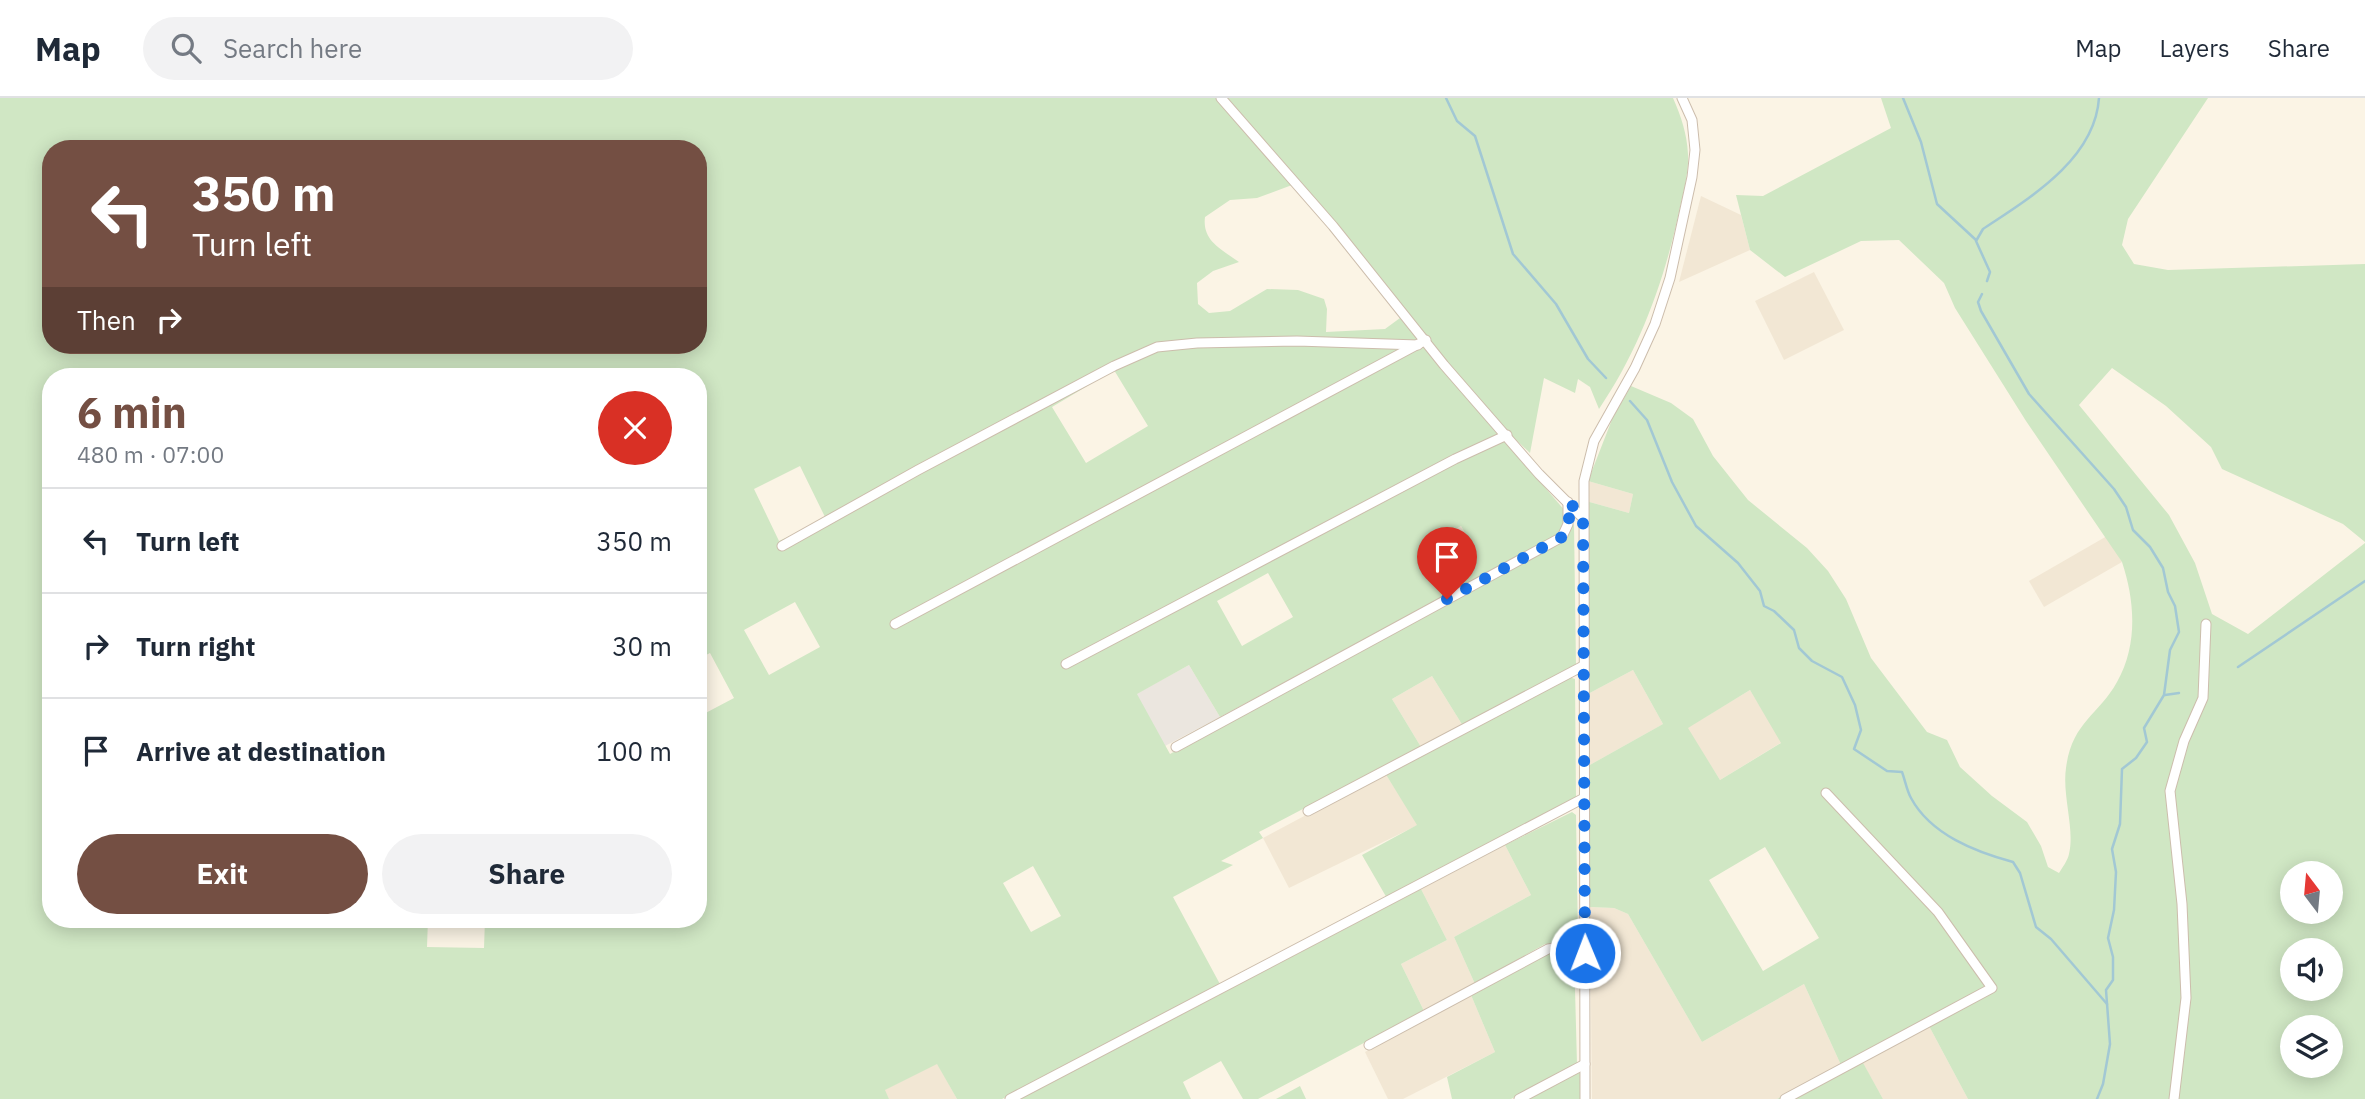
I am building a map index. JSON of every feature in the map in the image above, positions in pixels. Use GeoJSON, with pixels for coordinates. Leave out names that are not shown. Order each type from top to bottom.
{"type":"FeatureCollection","features":[{"type":"Feature","properties":{"kind":"street"},"geometry":{"type":"LineString","coordinates":[[1221,98],[1333,226],[1422,343],[1507,435],[1539,474],[1583,517]]}},
{"type":"Feature","properties":{"kind":"street"},"geometry":{"type":"LineString","coordinates":[[1585,1099],[1584,481],[1594,441],[1654,324],[1676,253],[1695,150],[1692,120],[1682,98]]}},
{"type":"Feature","properties":{"kind":"street"},"geometry":{"type":"LineString","coordinates":[[782,546],[1114,366],[1157,347],[1197,343],[1297,341],[1422,343]]}},
{"type":"Feature","properties":{"kind":"street"},"geometry":{"type":"LineString","coordinates":[[895,624],[1422,343]]}},
{"type":"Feature","properties":{"kind":"street"},"geometry":{"type":"LineString","coordinates":[[1066,664],[1455,459],[1507,435]]}},
{"type":"Feature","properties":{"kind":"street"},"geometry":{"type":"LineString","coordinates":[[1176,747],[1562,537],[1569,524],[1569,502]]}},
{"type":"Feature","properties":{"kind":"street"},"geometry":{"type":"LineString","coordinates":[[2174,1099],[2186,998],[2185,932],[2170,791],[2184,741],[2203,698],[2206,624]]}},
{"type":"Feature","properties":{"kind":"street"},"geometry":{"type":"LineString","coordinates":[[1308,811],[1583,666]]}},
{"type":"Feature","properties":{"kind":"street"},"geometry":{"type":"LineString","coordinates":[[1785,1099],[1992,988],[1938,912],[1826,793]]}},
{"type":"Feature","properties":{"kind":"street"},"geometry":{"type":"LineString","coordinates":[[1010,1099],[1584,798]]}},
{"type":"Feature","properties":{"kind":"street"},"geometry":{"type":"LineString","coordinates":[[1369,1045],[1548,949],[1573,945],[1585,953]]}},
{"type":"Feature","properties":{"kind":"street"},"geometry":{"type":"LineString","coordinates":[[1519,1099],[1585,1064]]}},
{"type":"Feature","properties":{"kind":"shaded area"},"geometry":{"type":"Polygon","coordinates":[[[1701,196],[1741,215],[1750,250],[1679,282],[1701,196]]]}},
{"type":"Feature","properties":{"kind":"shaded area"},"geometry":{"type":"Polygon","coordinates":[[[1814,272],[1844,330],[1784,360],[1755,301],[1814,272]]]}},
{"type":"Feature","properties":{"kind":"shaded area"},"geometry":{"type":"Polygon","coordinates":[[[1588,481],[1633,494],[1629,513],[1586,501],[1588,481]]]}},
{"type":"Feature","properties":{"kind":"shaded area"},"geometry":{"type":"Polygon","coordinates":[[[1461,526],[1476,552],[1451,567],[1435,541],[1461,526]]]}},
{"type":"Feature","properties":{"kind":"shaded area"},"geometry":{"type":"Polygon","coordinates":[[[2107,536],[2122,562],[2044,607],[2029,581],[2107,536]]]}},
{"type":"Feature","properties":{"kind":"shaded area"},"geometry":{"type":"Polygon","coordinates":[[[1189,665],[1220,717],[1165,746],[1136,694],[1189,665]]]}},
{"type":"Feature","properties":{"kind":"shaded area"},"geometry":{"type":"Polygon","coordinates":[[[1633,670],[1663,724],[1588,766],[1586,695],[1633,670]]]}},
{"type":"Feature","properties":{"kind":"shaded area"},"geometry":{"type":"Polygon","coordinates":[[[1432,676],[1463,726],[1421,747],[1392,699],[1432,676]]]}},
{"type":"Feature","properties":{"kind":"shaded area"},"geometry":{"type":"Polygon","coordinates":[[[1750,690],[1782,742],[1720,780],[1687,728],[1750,690]]]}},
{"type":"Feature","properties":{"kind":"shaded area"},"geometry":{"type":"Polygon","coordinates":[[[1385,773],[1418,825],[1289,888],[1263,838],[1385,773]]]}},
{"type":"Feature","properties":{"kind":"shaded area"},"geometry":{"type":"Polygon","coordinates":[[[1505,845],[1531,895],[1454,937],[1475,984],[1424,1011],[1401,964],[1447,940],[1421,889],[1505,845]]]}},
{"type":"Feature","properties":{"kind":"shaded area"},"geometry":{"type":"Polygon","coordinates":[[[1590,907],[1614,908],[1628,914],[1702,1042],[1804,984],[1841,1065],[1777,1099],[1592,1099],[1590,907]]]}},
{"type":"Feature","properties":{"kind":"shaded area"},"geometry":{"type":"Polygon","coordinates":[[[1471,995],[1495,1052],[1403,1099],[1388,1099],[1365,1052],[1471,995]]]}},
{"type":"Feature","properties":{"kind":"shaded area"},"geometry":{"type":"Polygon","coordinates":[[[1929,1026],[1968,1099],[1883,1099],[1862,1062],[1929,1026]]]}},
{"type":"Feature","properties":{"kind":"shaded area"},"geometry":{"type":"Polygon","coordinates":[[[937,1063],[957,1099],[889,1099],[884,1090],[937,1063]]]}},
{"type":"Feature","properties":{"kind":"green space"},"geometry":{"type":"Polygon","coordinates":[[[0,98],[1218,98],[1292,185],[1257,198],[1230,200],[1205,217],[1207,232],[1214,244],[1239,262],[1213,271],[1197,283],[1198,304],[1209,313],[1230,311],[1267,289],[1298,290],[1324,299],[1327,309],[1326,332],[1385,329],[1400,318],[1566,512],[1561,534],[1220,717],[1189,665],[1137,694],[1170,754],[1564,541],[1574,524],[1576,666],[1463,726],[1432,676],[1392,699],[1421,747],[1259,832],[1263,838],[1221,861],[1233,865],[1173,897],[1221,986],[1002,1099],[957,1099],[937,1064],[885,1090],[889,1099],[0,1099],[0,98]],[[1114,370],[1052,407],[1086,463],[1148,426],[1114,370]],[[800,466],[754,489],[779,541],[826,519],[800,466]],[[1461,526],[1435,541],[1451,566],[1476,552],[1461,526]],[[1268,573],[1217,601],[1242,646],[1293,617],[1268,573]],[[795,602],[744,630],[769,675],[820,647],[795,602]],[[1033,866],[1003,883],[1031,932],[1061,916],[1033,866]]]}},
{"type":"Feature","properties":{"kind":"green space"},"geometry":{"type":"Polygon","coordinates":[[[1227,98],[1673,98],[1685,132],[1688,161],[1673,238],[1658,290],[1638,339],[1599,409],[1590,387],[1578,379],[1575,393],[1544,378],[1530,453],[1489,414],[1227,98]]]}},
{"type":"Feature","properties":{"kind":"green space"},"geometry":{"type":"Polygon","coordinates":[[[1881,98],[2208,98],[2128,219],[2122,245],[2134,264],[2168,270],[2365,264],[2365,542],[2343,524],[2222,469],[2211,447],[2166,406],[2112,368],[2079,405],[2169,515],[2195,563],[2212,614],[2248,634],[2365,543],[2365,1099],[1968,1099],[1929,1026],[1862,1061],[1883,1099],[1777,1099],[1841,1065],[1804,984],[1702,1042],[1628,914],[1614,908],[1590,907],[1588,766],[1663,724],[1633,670],[1586,695],[1586,501],[1629,513],[1633,494],[1588,481],[1613,417],[1631,386],[1671,403],[1693,419],[1713,456],[1748,500],[1807,548],[1828,571],[1846,599],[1871,658],[1927,732],[1947,740],[1960,767],[1992,796],[2027,822],[2041,846],[2048,867],[2059,873],[2068,856],[2070,844],[2065,779],[2069,752],[2080,730],[2110,694],[2124,668],[2128,653],[2132,607],[2122,562],[2026,421],[1955,308],[1944,283],[1899,240],[1861,241],[1785,277],[1750,250],[1736,195],[1763,196],[1891,128],[1881,98]],[[1750,690],[1688,728],[1720,780],[1781,743],[1750,690]],[[1765,847],[1709,880],[1763,971],[1819,938],[1765,847]]]}},
{"type":"Feature","properties":{"kind":"green space"},"geometry":{"type":"Polygon","coordinates":[[[1569,677],[1575,679],[1576,798],[1388,900],[1362,855],[1417,825],[1385,773],[1569,677]]]}},
{"type":"Feature","properties":{"kind":"green space"},"geometry":{"type":"Polygon","coordinates":[[[1572,812],[1576,815],[1578,942],[1545,944],[1475,984],[1454,937],[1531,895],[1505,845],[1572,812]]]}},
{"type":"Feature","properties":{"kind":"green space"},"geometry":{"type":"Polygon","coordinates":[[[1421,889],[1447,940],[1401,964],[1424,1011],[1258,1099],[1243,1099],[1221,1061],[1183,1082],[1191,1099],[1020,1099],[1421,889]]]}},
{"type":"Feature","properties":{"kind":"green space"},"geometry":{"type":"Polygon","coordinates":[[[1574,951],[1577,1064],[1511,1099],[1452,1099],[1447,1077],[1495,1052],[1471,995],[1547,953],[1574,951]]]}},
{"type":"Feature","properties":{"kind":"green space"},"geometry":{"type":"Polygon","coordinates":[[[1581,1069],[1581,1099],[1525,1099],[1581,1069]]]}},
{"type":"Feature","properties":{"kind":"green space"},"geometry":{"type":"Polygon","coordinates":[[[1300,1086],[1306,1099],[1276,1099],[1300,1086]]]}},
{"type":"Feature","properties":{"kind":"waterway"},"geometry":{"type":"LineString","coordinates":[[1446,98],[1457,121],[1475,136],[1513,254],[1556,304],[1588,359],[1606,378]]}},
{"type":"Feature","properties":{"kind":"waterway"},"geometry":{"type":"LineString","coordinates":[[1903,98],[1921,142],[1937,204],[1976,240]]}},
{"type":"Feature","properties":{"kind":"waterway"},"geometry":{"type":"LineString","coordinates":[[1987,281],[1990,272],[1976,241],[1983,229],[2038,191],[2072,159],[2086,140],[2095,120],[2099,98]]}},
{"type":"Feature","properties":{"kind":"waterway"},"geometry":{"type":"LineString","coordinates":[[1982,294],[1978,302],[1981,311],[2029,394],[2114,489],[2126,507],[2133,530],[2150,547],[2163,568],[2168,592],[2175,606],[2179,632],[2170,650],[2164,695],[2144,728],[2147,742],[2136,758],[2122,769],[2120,824],[2112,849],[2116,872],[2114,910],[2108,938],[2113,957],[2113,980],[2106,990],[2110,1044],[2103,1084],[2097,1099]]}},
{"type":"Feature","properties":{"kind":"waterway"},"geometry":{"type":"LineString","coordinates":[[1630,401],[1647,420],[1672,482],[1696,526],[1738,563],[1760,591],[1764,606],[1774,611],[1794,630],[1799,648],[1812,661],[1842,677],[1855,705],[1861,730],[1854,749],[1887,771],[1902,772],[1910,795],[1920,811],[1942,832],[1984,853],[2013,862],[2020,873],[2036,927],[2051,939],[2107,1004]]}},
{"type":"Feature","properties":{"kind":"waterway"},"geometry":{"type":"LineString","coordinates":[[2238,667],[2365,581]]}},
{"type":"Feature","properties":{"kind":"waterway"},"geometry":{"type":"LineString","coordinates":[[2165,695],[2179,693]]}},
{"type":"Feature","properties":{"kind":"route"},"geometry":{"type":"LineString","coordinates":[[1447,599],[1562,537],[1569,524],[1569,502],[1583,517],[1585,953]]}}]}
